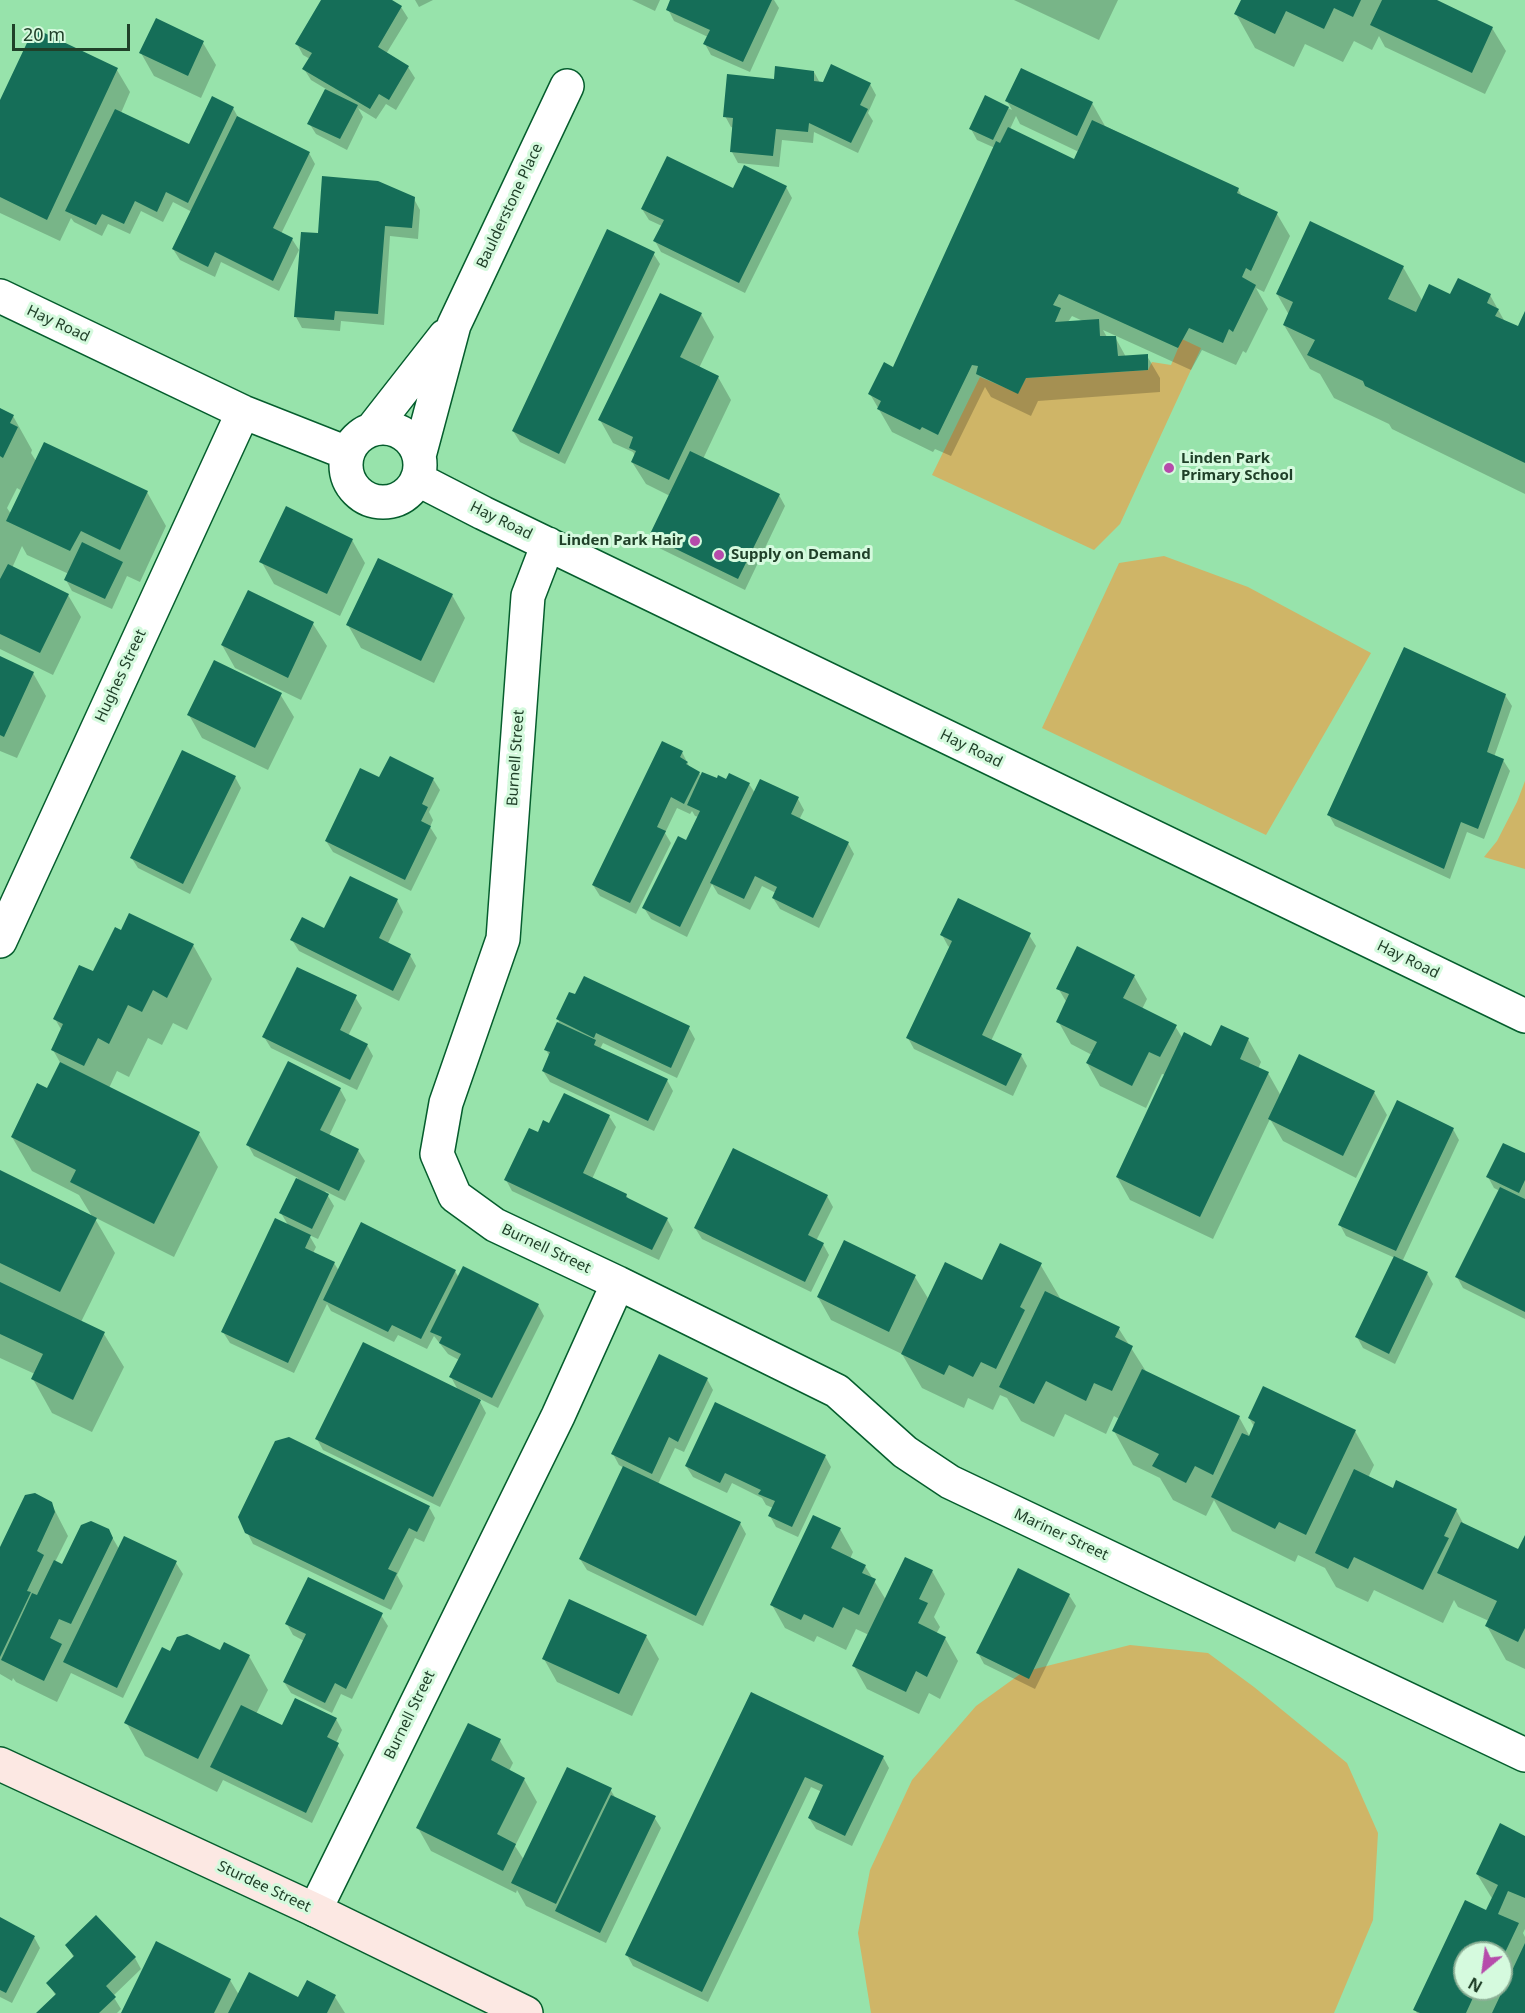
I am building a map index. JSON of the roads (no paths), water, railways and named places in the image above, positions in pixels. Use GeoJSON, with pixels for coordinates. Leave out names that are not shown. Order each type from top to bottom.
{"type":"FeatureCollection","features":[{"type":"Feature","properties":{"kind":"street","name":"Baulderstone Place"},"geometry":{"type":"LineString","coordinates":[[418,468],[454,325],[567,86]]}},
{"type":"Feature","properties":{"kind":"street","name":"Hay Road"},"geometry":{"type":"LineString","coordinates":[[0,296],[243,412],[347,453]]}},
{"type":"Feature","properties":{"kind":"street","name":"Baulderstone Place"},"geometry":{"type":"LineString","coordinates":[[373,428],[454,325]]}},
{"type":"Feature","properties":{"kind":"street","name":"Hughes Street"},"geometry":{"type":"LineString","coordinates":[[0,940],[243,412]]}},
{"type":"Feature","properties":{"kind":"street"},"geometry":{"type":"LineString","coordinates":[[385,427],[398,431],[408,437],[415,446],[418,468],[411,490],[401,498],[388,502],[364,498],[347,478],[345,465],[347,453],[362,433],[373,428],[385,427]]}},
{"type":"Feature","properties":{"kind":"street","name":"Hay Road"},"geometry":{"type":"LineString","coordinates":[[418,468],[548,544],[1525,1016]]}},
{"type":"Feature","properties":{"kind":"street","name":"Burnell Street"},"geometry":{"type":"LineString","coordinates":[[315,1910],[553,1426],[618,1283],[495,1225],[455,1196],[437,1154],[446,1103],[503,939],[528,596],[548,544]]}},
{"type":"Feature","properties":{"kind":"street","name":"Mariner Street"},"geometry":{"type":"LineString","coordinates":[[618,1283],[837,1391],[905,1452],[950,1482],[1525,1755]]}},
{"type":"Feature","properties":{"kind":"street","name":"Sturdee Street"},"geometry":{"type":"LineString","coordinates":[[0,1764],[315,1910],[526,2013]]}},
{"type":"Feature","properties":{"kind":"place","name":"Linden Park Primary School"},"geometry":{"type":"Point","coordinates":[1169,468]}},
{"type":"Feature","properties":{"kind":"place","name":"Linden Park Hair"},"geometry":{"type":"Point","coordinates":[695,541]}},
{"type":"Feature","properties":{"kind":"place","name":"Supply on Demand"},"geometry":{"type":"Point","coordinates":[719,555]}}]}
